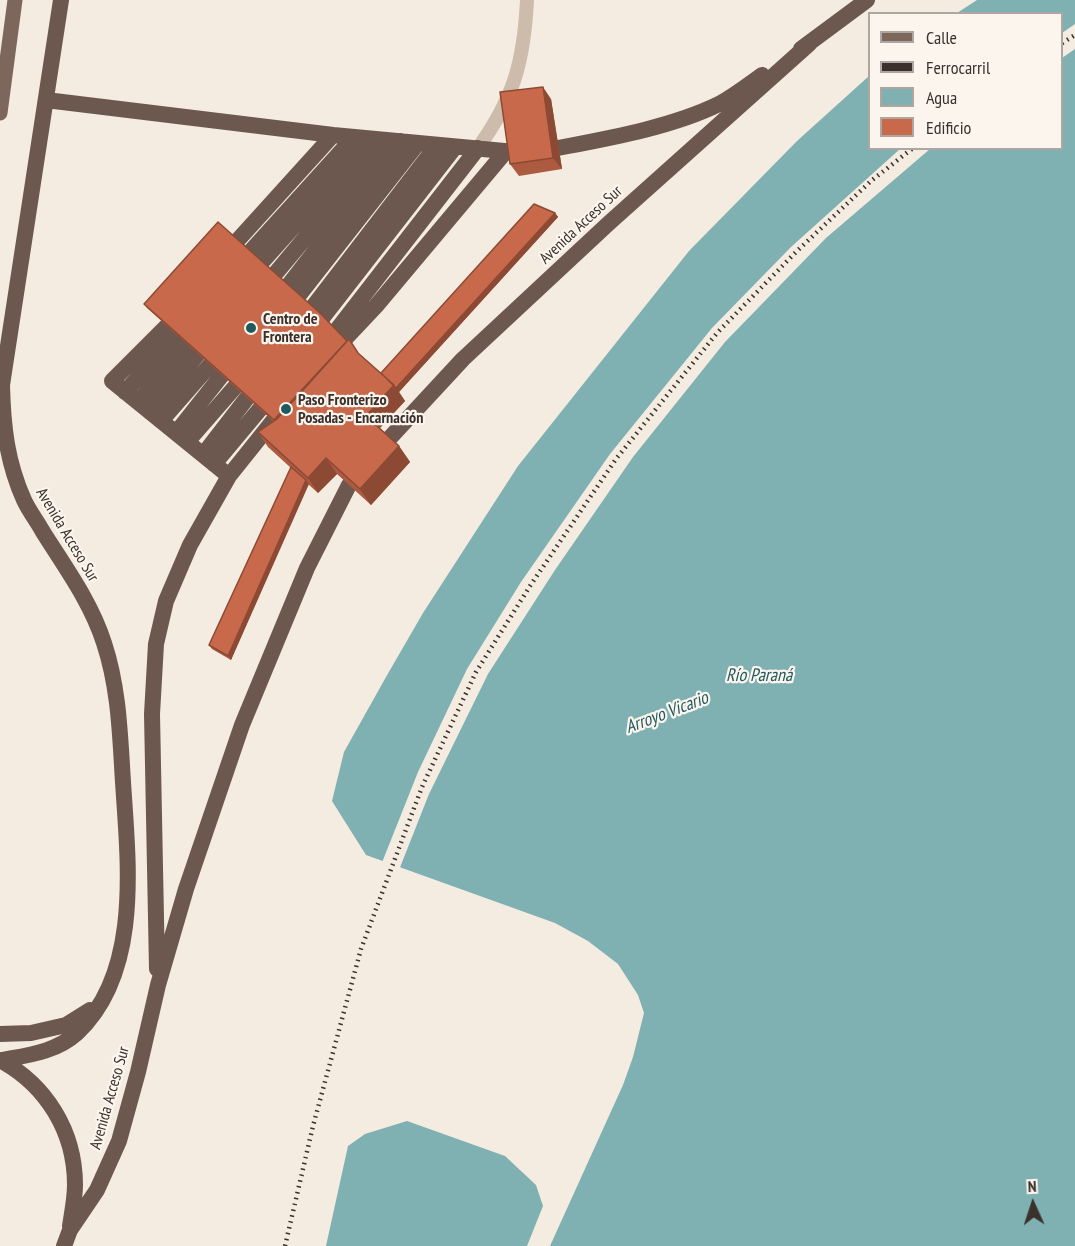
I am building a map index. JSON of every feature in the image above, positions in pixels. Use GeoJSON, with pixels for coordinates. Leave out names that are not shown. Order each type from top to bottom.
{"type":"FeatureCollection","features":[{"type":"Feature","properties":{"kind":"highway","name":"Avenida Acceso Sur"},"geometry":{"type":"LineString","coordinates":[[1,1060],[40,1053],[60,1045],[76,1034],[91,1018],[111,981],[128,908],[127,849],[118,707],[104,643],[91,610],[24,502],[10,464],[3,426],[2,386],[61,0]]}},
{"type":"Feature","properties":{"kind":"highway","name":"Avenida Acceso Sur"},"geometry":{"type":"LineString","coordinates":[[558,148],[613,137],[669,122],[720,103],[808,44],[867,0]]}},
{"type":"Feature","properties":{"kind":"highway","name":"Avenida Acceso Sur"},"geometry":{"type":"LineString","coordinates":[[387,441],[463,359],[609,223],[808,44]]}},
{"type":"Feature","properties":{"kind":"highway"},"geometry":{"type":"LineString","coordinates":[[46,100],[333,135],[478,148],[510,152],[376,306],[340,336],[478,148]]}},
{"type":"Feature","properties":{"kind":"highway"},"geometry":{"type":"LineString","coordinates":[[237,241],[333,135]]}},
{"type":"Feature","properties":{"kind":"highway"},"geometry":{"type":"LineString","coordinates":[[354,137],[256,257],[394,141]]}},
{"type":"Feature","properties":{"kind":"highway"},"geometry":{"type":"LineString","coordinates":[[275,274],[394,141]]}},
{"type":"Feature","properties":{"kind":"highway"},"geometry":{"type":"LineString","coordinates":[[293,291],[394,141]]}},
{"type":"Feature","properties":{"kind":"highway"},"geometry":{"type":"LineString","coordinates":[[438,145],[318,313],[455,147]]}},
{"type":"Feature","properties":{"kind":"highway"},"geometry":{"type":"LineString","coordinates":[[144,407],[194,350]]}},
{"type":"Feature","properties":{"kind":"highway"},"geometry":{"type":"LineString","coordinates":[[144,407],[194,350]]}},
{"type":"Feature","properties":{"kind":"highway"},"geometry":{"type":"LineString","coordinates":[[194,350],[112,381],[229,476]]}},
{"type":"Feature","properties":{"kind":"highway"},"geometry":{"type":"LineString","coordinates":[[182,437],[194,350]]}},
{"type":"Feature","properties":{"kind":"highway"},"geometry":{"type":"LineString","coordinates":[[182,437],[241,392],[209,459]]}},
{"type":"Feature","properties":{"kind":"highway"},"geometry":{"type":"LineString","coordinates":[[209,459],[260,409]]}},
{"type":"Feature","properties":{"kind":"highway","name":"Avenida Acceso Sur"},"geometry":{"type":"LineString","coordinates":[[158,985],[152,714],[156,644],[166,601],[190,544],[229,476],[273,421]]}},
{"type":"Feature","properties":{"kind":"highway","name":"Avenida Acceso Sur"},"geometry":{"type":"LineString","coordinates":[[69,1241],[97,1190],[119,1141],[158,985],[186,889],[242,725],[307,568],[349,485]]}},
{"type":"Feature","properties":{"kind":"highway"},"geometry":{"type":"LineString","coordinates":[[0,1034],[31,1033],[66,1025],[101,1003]]}},
{"type":"Feature","properties":{"kind":"highway"},"geometry":{"type":"LineString","coordinates":[[1,1060],[38,1088],[51,1103],[63,1127],[71,1150],[75,1185],[69,1241]]}},
{"type":"Feature","properties":{"kind":"main road"},"geometry":{"type":"LineString","coordinates":[[0,113],[15,0]]}},
{"type":"Feature","properties":{"kind":"lane"},"geometry":{"type":"LineString","coordinates":[[478,148],[493,127],[512,90],[520,63],[527,0]]}},
{"type":"Feature","properties":{"kind":"water","name":"Río Paraná"},"geometry":{"type":"Polygon","coordinates":[[[977,0],[1075,0],[1075,1246],[550,1246],[623,1085],[633,1057],[644,1013],[638,995],[618,964],[588,941],[555,923],[366,855],[332,801],[344,752],[423,613],[518,466],[689,251],[797,141],[868,77],[868,150],[1063,150],[1063,12],[959,12],[977,0]]]}},
{"type":"Feature","properties":{"kind":"water"},"geometry":{"type":"Polygon","coordinates":[[[407,1121],[505,1156],[536,1185],[543,1206],[527,1246],[326,1246],[348,1146],[365,1134],[407,1121]]]}},
{"type":"Feature","properties":{"kind":"pier"},"geometry":{"type":"Polygon","coordinates":[[[1075,24],[1075,49],[1063,57],[1063,32],[1075,24]]]}},
{"type":"Feature","properties":{"kind":"pier"},"geometry":{"type":"Polygon","coordinates":[[[899,150],[929,150],[826,238],[725,342],[633,457],[555,570],[488,674],[429,794],[399,870],[381,865],[418,772],[467,669],[521,582],[610,454],[712,328],[791,247],[899,150]]]}},
{"type":"Feature","properties":{"kind":"building"},"geometry":{"type":"Polygon","coordinates":[[[543,87],[553,158],[510,164],[500,92],[543,87]]]}},
{"type":"Feature","properties":{"kind":"building"},"geometry":{"type":"Polygon","coordinates":[[[534,204],[555,213],[396,388],[381,373],[534,204]]]}},
{"type":"Feature","properties":{"kind":"building","name":"Centro de Frontera"},"geometry":{"type":"Polygon","coordinates":[[[218,222],[320,313],[347,341],[274,420],[144,304],[218,222]]]}},
{"type":"Feature","properties":{"kind":"building"},"geometry":{"type":"Polygon","coordinates":[[[349,339],[358,353],[394,385],[366,416],[399,446],[360,489],[326,458],[308,478],[258,432],[277,419],[349,339]]]}},
{"type":"Feature","properties":{"kind":"building"},"geometry":{"type":"Polygon","coordinates":[[[291,467],[306,480],[228,656],[209,645],[291,467]]]}},
{"type":"Feature","properties":{"kind":"railway"},"geometry":{"type":"LineString","coordinates":[[1063,42],[1075,35]]}},
{"type":"Feature","properties":{"kind":"railway"},"geometry":{"type":"LineString","coordinates":[[285,1246],[313,1126],[361,949],[422,787],[476,672],[530,586],[616,459],[717,333],[796,252],[871,181],[910,150]]}},
{"type":"Feature","properties":{"kind":"place","name":"Centro de Frontera"},"geometry":{"type":"Point","coordinates":[251,328]}},
{"type":"Feature","properties":{"kind":"place","name":"Paso Fronterizo Posadas - Encarnación"},"geometry":{"type":"Point","coordinates":[286,409]}},
{"type":"Feature","properties":{"kind":"water label","name":"Arroyo Vicario"},"geometry":{"type":"Point","coordinates":[667,713]}}]}
